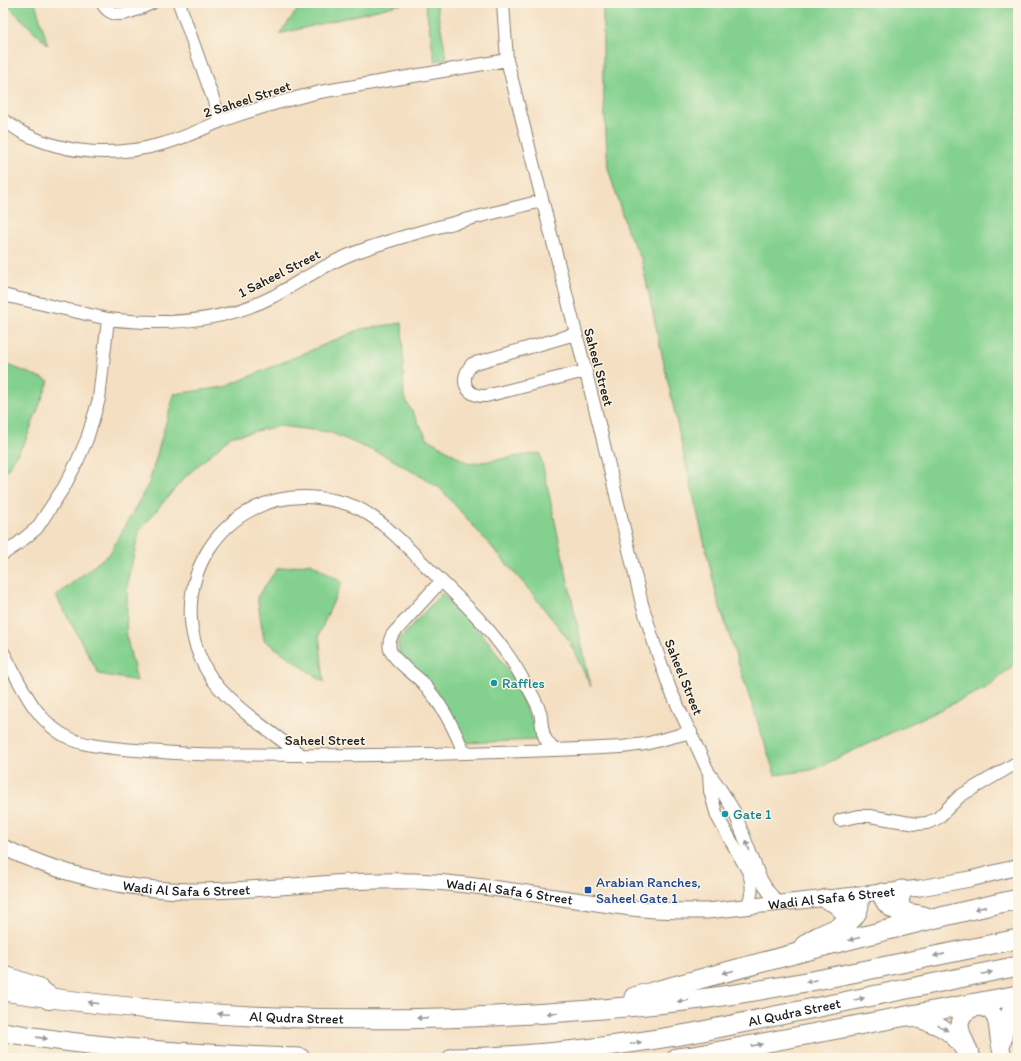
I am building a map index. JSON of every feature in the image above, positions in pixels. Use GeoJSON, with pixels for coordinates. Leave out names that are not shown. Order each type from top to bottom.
{"type":"FeatureCollection","features":[{"type":"Feature","properties":{"kind":"highway"},"geometry":{"type":"LineString","coordinates":[[3,977],[35,988],[49,998]]}},
{"type":"Feature","properties":{"kind":"main road"},"geometry":{"type":"LineString","coordinates":[[902,890],[899,901],[902,912]]}},
{"type":"Feature","properties":{"kind":"main road"},"geometry":{"type":"LineString","coordinates":[[882,893],[888,906],[896,911],[918,914],[930,919]]}},
{"type":"Feature","properties":{"kind":"main road"},"geometry":{"type":"LineString","coordinates":[[799,953],[813,938],[849,922],[858,910],[859,896]]}},
{"type":"Feature","properties":{"kind":"main road"},"geometry":{"type":"LineString","coordinates":[[826,899],[831,900],[841,907],[849,922]]}},
{"type":"Feature","properties":{"kind":"main road","name":"Al Qudra Street"},"geometry":{"type":"LineString","coordinates":[[591,1010],[799,953],[930,919],[1018,899]]}},
{"type":"Feature","properties":{"kind":"main road","name":"Al Qudra Street"},"geometry":{"type":"LineString","coordinates":[[3,991],[127,1007],[199,1013],[330,1018],[461,1018],[646,1005],[755,991],[1018,939]]}},
{"type":"Feature","properties":{"kind":"main road","name":"Al Qudra Street"},"geometry":{"type":"LineString","coordinates":[[453,1058],[528,1055],[569,1051],[693,1033],[1018,966]]}},
{"type":"Feature","properties":{"kind":"main road","name":"Al Qudra Street"},"geometry":{"type":"LineString","coordinates":[[677,1058],[1018,995]]}},
{"type":"Feature","properties":{"kind":"main road"},"geometry":{"type":"LineString","coordinates":[[1003,1057],[1002,1045],[1006,1023],[1018,998]]}},
{"type":"Feature","properties":{"kind":"main road"},"geometry":{"type":"LineString","coordinates":[[972,1058],[960,1026],[962,1018],[966,1012],[978,1006],[986,1008],[992,1012],[996,1018],[1003,1057]]}},
{"type":"Feature","properties":{"kind":"main road"},"geometry":{"type":"LineString","coordinates":[[906,1016],[931,1023],[948,1031],[961,1044],[968,1058]]}},
{"type":"Feature","properties":{"kind":"main road"},"geometry":{"type":"LineString","coordinates":[[3,1032],[64,1041],[130,1048],[300,1058]]}},
{"type":"Feature","properties":{"kind":"main road","name":"Al Qudra Street"},"geometry":{"type":"LineString","coordinates":[[569,1051],[618,1058]]}},
{"type":"Feature","properties":{"kind":"street"},"geometry":{"type":"LineString","coordinates":[[102,3],[111,13],[118,15],[125,14],[152,3]]}},
{"type":"Feature","properties":{"kind":"street"},"geometry":{"type":"LineString","coordinates":[[179,3],[221,122]]}},
{"type":"Feature","properties":{"kind":"street","name":"Saheel Street"},"geometry":{"type":"LineString","coordinates":[[503,3],[507,60],[642,604],[670,688],[691,732],[715,789],[734,811],[760,878],[768,891],[779,904]]}},
{"type":"Feature","properties":{"kind":"street","name":"2 Saheel Street"},"geometry":{"type":"LineString","coordinates":[[3,120],[23,133],[49,143],[71,149],[96,153],[140,149],[163,144],[260,108],[320,92],[507,60]]}},
{"type":"Feature","properties":{"kind":"street","name":"1 Saheel Street"},"geometry":{"type":"LineString","coordinates":[[3,295],[108,319],[174,323],[202,320],[227,315],[273,296],[328,264],[370,247],[541,201]]}},
{"type":"Feature","properties":{"kind":"street"},"geometry":{"type":"LineString","coordinates":[[3,554],[36,528],[64,487],[77,462],[87,439],[99,399],[108,319]]}},
{"type":"Feature","properties":{"kind":"street"},"geometry":{"type":"LineString","coordinates":[[575,334],[472,364],[467,370],[465,383],[473,394],[486,396],[585,371]]}},
{"type":"Feature","properties":{"kind":"street"},"geometry":{"type":"LineString","coordinates":[[301,755],[236,704],[220,689],[207,672],[197,652],[191,630],[190,607],[193,584],[201,563],[212,543],[227,526],[246,513],[266,503],[288,498],[311,497],[330,499],[349,504],[367,513],[384,526],[470,608],[495,637],[517,669],[540,712],[545,737],[554,750]]}},
{"type":"Feature","properties":{"kind":"street"},"geometry":{"type":"LineString","coordinates":[[441,581],[392,635],[389,641],[389,647],[391,653],[422,682],[442,708],[451,723],[464,753]]}},
{"type":"Feature","properties":{"kind":"street","name":"Saheel Street"},"geometry":{"type":"LineString","coordinates":[[3,652],[33,707],[44,720],[56,730],[75,740],[101,747],[223,755],[358,756],[622,747],[668,739],[691,732]]}},
{"type":"Feature","properties":{"kind":"street"},"geometry":{"type":"LineString","coordinates":[[840,820],[859,816],[870,816],[916,824],[927,823],[938,818],[960,796],[1018,762]]}},
{"type":"Feature","properties":{"kind":"street"},"geometry":{"type":"LineString","coordinates":[[715,789],[717,816],[751,878],[752,893],[747,906]]}},
{"type":"Feature","properties":{"kind":"street"},"geometry":{"type":"LineString","coordinates":[[726,833],[734,831],[740,826]]}},
{"type":"Feature","properties":{"kind":"street","name":"Wadi Al Safa 6 Street"},"geometry":{"type":"LineString","coordinates":[[3,846],[44,864],[79,875],[114,883],[151,888],[189,891],[230,890],[346,882],[410,881],[475,886],[644,910],[707,911],[859,896],[970,879],[1018,867]]}},
{"type":"Feature","properties":{"kind":"green space"},"geometry":{"type":"Polygon","coordinates":[[[5,3],[35,3],[48,45],[5,3]]]}},
{"type":"Feature","properties":{"kind":"green space"},"geometry":{"type":"Polygon","coordinates":[[[303,3],[406,3],[279,34],[303,3]]]}},
{"type":"Feature","properties":{"kind":"green space"},"geometry":{"type":"Polygon","coordinates":[[[425,3],[436,3],[447,59],[435,61],[425,3]]]}},
{"type":"Feature","properties":{"kind":"green space"},"geometry":{"type":"Polygon","coordinates":[[[603,3],[1018,3],[1018,661],[986,688],[812,770],[775,775],[718,601],[685,460],[641,258],[627,230],[608,168],[603,86],[603,3]]]}},
{"type":"Feature","properties":{"kind":"green space"},"geometry":{"type":"Polygon","coordinates":[[[402,323],[404,397],[427,438],[469,464],[540,453],[591,687],[568,639],[526,586],[440,488],[388,457],[329,432],[279,426],[230,437],[183,479],[140,530],[128,578],[126,635],[137,681],[99,674],[56,596],[110,553],[149,483],[174,394],[225,387],[361,329],[402,323]]]}},
{"type":"Feature","properties":{"kind":"green space"},"geometry":{"type":"Polygon","coordinates":[[[3,363],[49,381],[25,442],[3,476],[3,363]]]}},
{"type":"Feature","properties":{"kind":"green space"},"geometry":{"type":"Polygon","coordinates":[[[311,563],[342,582],[319,634],[324,682],[264,640],[257,597],[277,569],[311,563]]]}},
{"type":"Feature","properties":{"kind":"green space"},"geometry":{"type":"Polygon","coordinates":[[[442,593],[489,642],[511,675],[540,740],[462,743],[399,656],[398,641],[442,593]]]}},
{"type":"Feature","properties":{"kind":"place","name":"Raffles"},"geometry":{"type":"Point","coordinates":[494,683]}},
{"type":"Feature","properties":{"kind":"place","name":"Gate 1"},"geometry":{"type":"Point","coordinates":[725,814]}},
{"type":"Feature","properties":{"kind":"place","name":"Arabian Ranches, Saheel Gate 1"},"geometry":{"type":"Point","coordinates":[588,890]}}]}
